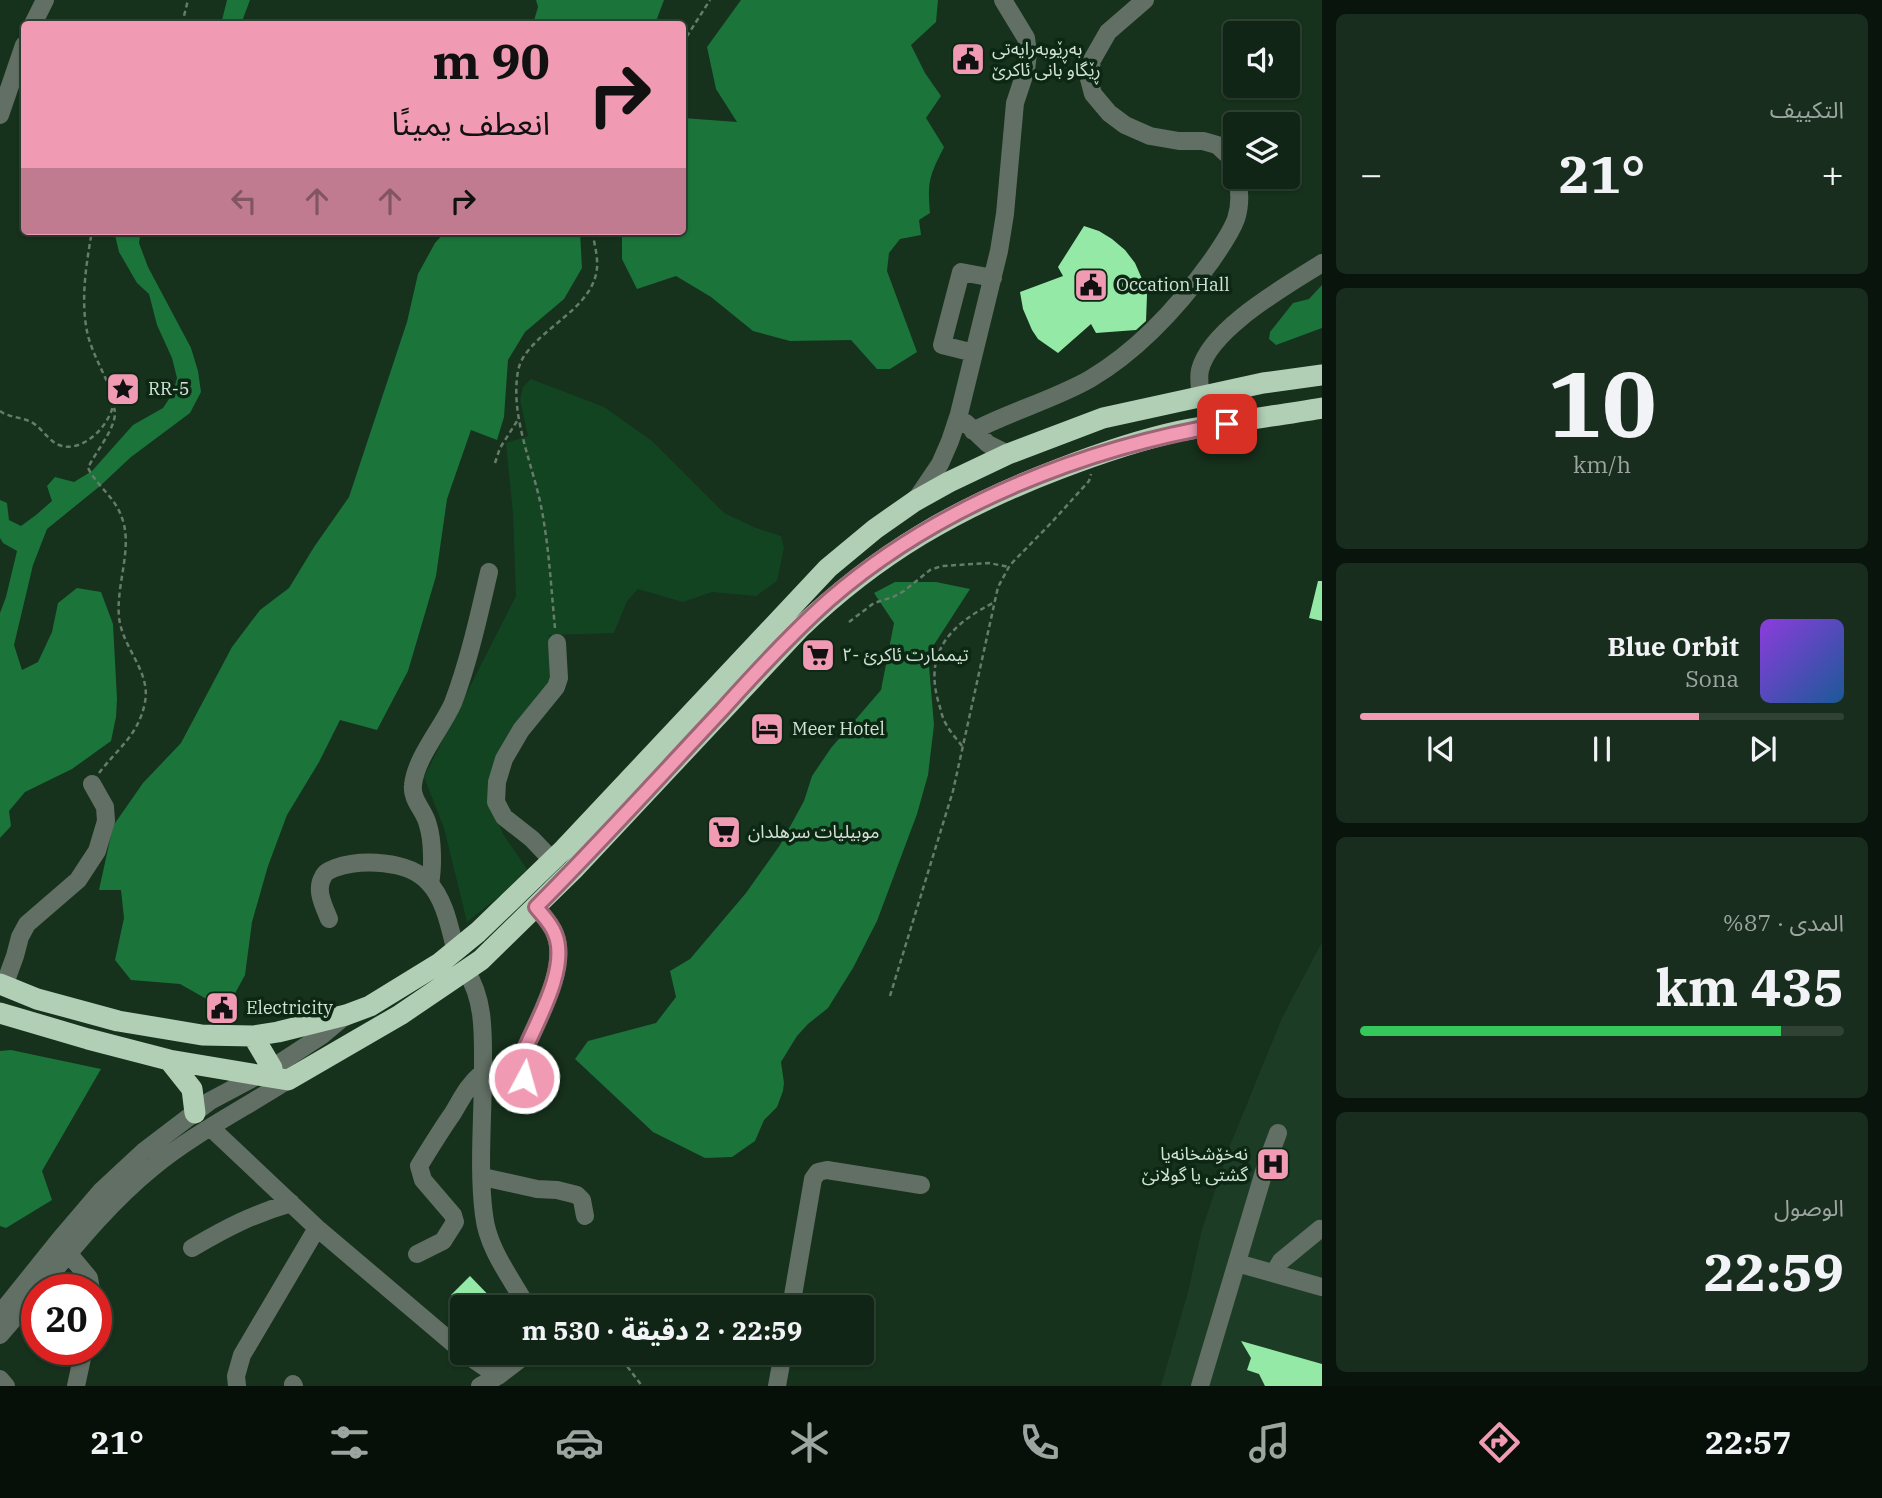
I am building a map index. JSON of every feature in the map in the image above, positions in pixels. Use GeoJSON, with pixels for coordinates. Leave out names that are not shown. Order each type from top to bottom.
{"type":"FeatureCollection","features":[{"type":"Feature","properties":{"kind":"highway"},"geometry":{"type":"LineString","coordinates":[[2,985],[37,999],[118,1021],[202,1035],[253,1036],[278,1032],[346,1015],[370,1006],[456,951],[552,860],[828,568],[875,528],[915,501],[1008,454],[1103,418],[1263,383],[1322,375]]}},
{"type":"Feature","properties":{"kind":"highway"},"geometry":{"type":"LineString","coordinates":[[0,1013],[88,1040],[169,1060],[274,1075],[400,1015],[481,960],[573,870],[772,655],[830,600],[898,548],[940,523],[1008,489],[1096,455],[1180,431],[1322,408]]}},
{"type":"Feature","properties":{"kind":"highway"},"geometry":{"type":"LineString","coordinates":[[253,1036],[274,1075]]}},
{"type":"Feature","properties":{"kind":"highway"},"geometry":{"type":"LineString","coordinates":[[169,1060],[191,1088],[195,1113]]}},
{"type":"Feature","properties":{"kind":"street"},"geometry":{"type":"LineString","coordinates":[[34,21],[45,0]]}},
{"type":"Feature","properties":{"kind":"street"},"geometry":{"type":"LineString","coordinates":[[915,501],[940,464],[958,414],[993,278],[1005,214],[1015,103],[1026,70],[1028,52],[1026,38],[1003,0]]}},
{"type":"Feature","properties":{"kind":"street"},"geometry":{"type":"LineString","coordinates":[[1145,0],[1108,32],[1092,60],[1089,79],[1093,94],[1125,125],[1150,136],[1180,141],[1203,141],[1217,145],[1223,151]]}},
{"type":"Feature","properties":{"kind":"street"},"geometry":{"type":"LineString","coordinates":[[0,115],[21,55]]}},
{"type":"Feature","properties":{"kind":"street"},"geometry":{"type":"LineString","coordinates":[[973,430],[1087,380],[1114,364],[1141,341],[1196,282],[1219,250],[1236,220],[1241,196],[1240,189]]}},
{"type":"Feature","properties":{"kind":"street"},"geometry":{"type":"LineString","coordinates":[[1201,397],[1200,368],[1218,341],[1248,311],[1322,263]]}},
{"type":"Feature","properties":{"kind":"street"},"geometry":{"type":"LineString","coordinates":[[974,353],[942,345],[961,272],[993,278]]}},
{"type":"Feature","properties":{"kind":"street"},"geometry":{"type":"LineString","coordinates":[[958,414],[988,444],[1008,454]]}},
{"type":"Feature","properties":{"kind":"street"},"geometry":{"type":"LineString","coordinates":[[430,884],[432,873],[428,825],[414,798],[412,787],[425,752],[454,700],[489,572]]}},
{"type":"Feature","properties":{"kind":"street"},"geometry":{"type":"LineString","coordinates":[[552,860],[532,839],[504,817],[496,802],[496,782],[521,730],[556,687],[559,678],[557,643]]}},
{"type":"Feature","properties":{"kind":"street"},"geometry":{"type":"LineString","coordinates":[[2,985],[27,924],[78,880],[97,851],[106,821],[105,807],[92,784]]}},
{"type":"Feature","properties":{"kind":"street"},"geometry":{"type":"LineString","coordinates":[[329,919],[321,898],[320,886],[323,876],[330,870],[346,864],[373,862],[411,870],[430,884],[438,897],[456,951]]}},
{"type":"Feature","properties":{"kind":"street"},"geometry":{"type":"LineString","coordinates":[[528,1100],[523,1054],[553,982],[559,952],[550,923],[536,907]]}},
{"type":"Feature","properties":{"kind":"street"},"geometry":{"type":"LineString","coordinates":[[466,971],[478,996],[482,1021],[484,1215],[492,1246],[520,1295]]}},
{"type":"Feature","properties":{"kind":"street"},"geometry":{"type":"LineString","coordinates":[[52,1274],[109,1207],[152,1167],[211,1128],[346,1015]]}},
{"type":"Feature","properties":{"kind":"street"},"geometry":{"type":"LineString","coordinates":[[417,1254],[443,1241],[454,1222],[453,1215],[423,1180],[419,1166],[463,1093],[483,1072]]}},
{"type":"Feature","properties":{"kind":"street"},"geometry":{"type":"LineString","coordinates":[[0,1314],[101,1191],[143,1152],[210,1101],[274,1075]]}},
{"type":"Feature","properties":{"kind":"street"},"geometry":{"type":"LineString","coordinates":[[211,1128],[317,1228],[450,1341]]}},
{"type":"Feature","properties":{"kind":"street"},"geometry":{"type":"LineString","coordinates":[[1200,1386],[1278,1133]]}},
{"type":"Feature","properties":{"kind":"street"},"geometry":{"type":"LineString","coordinates":[[792,1295],[813,1179],[818,1172],[827,1170],[921,1185]]}},
{"type":"Feature","properties":{"kind":"street"},"geometry":{"type":"LineString","coordinates":[[483,1177],[577,1195],[582,1200],[585,1216]]}},
{"type":"Feature","properties":{"kind":"street"},"geometry":{"type":"LineString","coordinates":[[192,1248],[236,1223],[291,1203]]}},
{"type":"Feature","properties":{"kind":"street"},"geometry":{"type":"LineString","coordinates":[[237,1386],[236,1376],[242,1355],[317,1228]]}},
{"type":"Feature","properties":{"kind":"street"},"geometry":{"type":"LineString","coordinates":[[1274,1273],[1281,1261],[1322,1230]]}},
{"type":"Feature","properties":{"kind":"street"},"geometry":{"type":"LineString","coordinates":[[69,1254],[86,1274]]}},
{"type":"Feature","properties":{"kind":"street"},"geometry":{"type":"LineString","coordinates":[[1237,1263],[1322,1287]]}},
{"type":"Feature","properties":{"kind":"street"},"geometry":{"type":"LineString","coordinates":[[0,1335],[21,1311]]}},
{"type":"Feature","properties":{"kind":"street"},"geometry":{"type":"LineString","coordinates":[[76,1386],[81,1365]]}},
{"type":"Feature","properties":{"kind":"street"},"geometry":{"type":"LineString","coordinates":[[482,1365],[498,1376]]}},
{"type":"Feature","properties":{"kind":"street"},"geometry":{"type":"LineString","coordinates":[[480,1386],[512,1365]]}},
{"type":"Feature","properties":{"kind":"street"},"geometry":{"type":"LineString","coordinates":[[777,1386],[781,1365]]}},
{"type":"Feature","properties":{"kind":"street"},"geometry":{"type":"LineString","coordinates":[[0,1378],[6,1386]]}},
{"type":"Feature","properties":{"kind":"path"},"geometry":{"type":"LineString","coordinates":[[183,21],[188,0]]}},
{"type":"Feature","properties":{"kind":"path"},"geometry":{"type":"LineString","coordinates":[[686,38],[710,0]]}},
{"type":"Feature","properties":{"kind":"path"},"geometry":{"type":"LineString","coordinates":[[91,235],[86,264],[85,319],[89,338],[114,398],[116,414],[88,468],[111,496],[124,524],[125,551],[119,617],[124,640],[146,685],[145,703],[137,725],[92,784]]}},
{"type":"Feature","properties":{"kind":"path"},"geometry":{"type":"LineString","coordinates":[[557,643],[541,508],[519,418],[516,393],[518,368],[526,352],[581,301],[591,288],[597,268],[593,235]]}},
{"type":"Feature","properties":{"kind":"path"},"geometry":{"type":"LineString","coordinates":[[0,411],[4,415],[19,416],[38,426],[59,446],[69,447],[85,442],[95,435],[114,408]]}},
{"type":"Feature","properties":{"kind":"path"},"geometry":{"type":"LineString","coordinates":[[495,463],[500,448],[519,418]]}},
{"type":"Feature","properties":{"kind":"path"},"geometry":{"type":"LineString","coordinates":[[890,996],[953,791],[999,587],[1009,567],[1088,481],[1096,455]]}},
{"type":"Feature","properties":{"kind":"path"},"geometry":{"type":"LineString","coordinates":[[849,622],[874,603],[904,591],[930,570],[942,566],[989,563],[1009,567]]}},
{"type":"Feature","properties":{"kind":"path"},"geometry":{"type":"LineString","coordinates":[[963,746],[946,724],[935,691],[933,671],[938,651],[952,631],[974,613],[995,602]]}},
{"type":"Feature","properties":{"kind":"path"},"geometry":{"type":"LineString","coordinates":[[626,1365],[642,1386]]}},
{"type":"Feature","properties":{"kind":"shaded area"},"geometry":{"type":"Polygon","coordinates":[[[531,379],[604,407],[652,441],[724,513],[781,536],[784,548],[777,581],[756,596],[712,592],[683,602],[638,589],[627,601],[614,633],[549,635],[554,672],[489,801],[503,834],[527,869],[501,895],[467,922],[444,828],[424,777],[516,596],[513,514],[506,443],[528,436],[520,400],[523,387],[531,379]]]}},
{"type":"Feature","properties":{"kind":"shaded area","name":"نەخۆشخانەیا گشتی یا گولانێ"},"geometry":{"type":"Polygon","coordinates":[[[1322,942],[1322,1386],[1161,1386],[1188,1292],[1201,1233],[1231,1143],[1282,1018],[1322,942]]]}},
{"type":"Feature","properties":{"kind":"green space"},"geometry":{"type":"Polygon","coordinates":[[[227,0],[250,0],[242,21],[222,21],[227,0]]]}},
{"type":"Feature","properties":{"kind":"green space"},"geometry":{"type":"Polygon","coordinates":[[[536,0],[664,0],[656,21],[534,21],[538,7],[536,0]]]}},
{"type":"Feature","properties":{"kind":"green space"},"geometry":{"type":"Polygon","coordinates":[[[741,0],[938,0],[936,22],[911,45],[925,73],[941,96],[926,118],[944,147],[931,178],[930,213],[919,220],[921,235],[900,239],[889,253],[887,271],[917,352],[890,369],[877,369],[851,340],[790,341],[753,331],[711,297],[676,276],[637,289],[622,259],[622,235],[686,235],[686,118],[737,122],[716,89],[707,47],[741,0]]]}},
{"type":"Feature","properties":{"kind":"green space"},"geometry":{"type":"Polygon","coordinates":[[[115,235],[140,235],[139,243],[148,267],[191,348],[201,392],[190,413],[131,457],[47,529],[33,565],[14,645],[22,670],[38,662],[52,632],[58,603],[77,588],[101,592],[113,624],[116,717],[111,741],[72,769],[25,792],[9,811],[11,826],[0,838],[0,613],[17,551],[3,543],[0,538],[0,500],[7,503],[9,520],[21,526],[52,501],[47,486],[55,477],[74,482],[92,471],[133,425],[163,408],[173,393],[177,378],[172,358],[157,325],[149,294],[137,283],[119,252],[115,235]]]}},
{"type":"Feature","properties":{"kind":"green space"},"geometry":{"type":"Polygon","coordinates":[[[442,235],[580,235],[582,268],[564,299],[525,332],[508,360],[504,417],[497,440],[471,430],[447,499],[436,576],[408,671],[377,730],[340,720],[319,762],[287,815],[268,866],[252,922],[245,975],[226,1010],[180,984],[131,980],[115,960],[124,918],[121,890],[99,890],[113,826],[143,783],[181,743],[232,647],[260,610],[289,588],[349,497],[407,322],[418,274],[442,235]]]}},
{"type":"Feature","properties":{"kind":"green space"},"geometry":{"type":"Polygon","coordinates":[[[1322,285],[1322,328],[1276,345],[1269,339],[1270,332],[1293,303],[1309,299],[1322,285]]]}},
{"type":"Feature","properties":{"kind":"green space"},"geometry":{"type":"Polygon","coordinates":[[[895,582],[936,582],[970,589],[928,654],[934,725],[928,775],[917,814],[877,921],[853,968],[828,1008],[797,1036],[781,1062],[784,1083],[777,1107],[764,1120],[755,1141],[732,1157],[705,1158],[653,1132],[575,1059],[588,1041],[656,1023],[676,997],[670,971],[690,959],[746,893],[780,845],[804,801],[812,776],[831,748],[881,690],[894,623],[874,593],[895,582]]]}},
{"type":"Feature","properties":{"kind":"green space"},"geometry":{"type":"Polygon","coordinates":[[[11,1050],[101,1069],[42,1171],[52,1200],[6,1228],[0,1226],[0,1051],[11,1050]]]}},
{"type":"Feature","properties":{"kind":"building","name":"Occation Hall"},"geometry":{"type":"Polygon","coordinates":[[[1084,226],[1112,239],[1135,263],[1147,295],[1146,321],[1136,330],[1096,333],[1091,324],[1058,353],[1038,339],[1032,330],[1023,309],[1020,292],[1063,276],[1058,267],[1084,226]]]}},
{"type":"Feature","properties":{"kind":"building"},"geometry":{"type":"Polygon","coordinates":[[[1318,581],[1322,581],[1322,621],[1309,618],[1318,581]]]}},
{"type":"Feature","properties":{"kind":"building"},"geometry":{"type":"Polygon","coordinates":[[[470,1276],[488,1295],[451,1295],[470,1276]]]}},
{"type":"Feature","properties":{"kind":"building"},"geometry":{"type":"Polygon","coordinates":[[[1241,1341],[1322,1364],[1322,1386],[1265,1386],[1259,1374],[1247,1370],[1251,1358],[1241,1341]]]}},
{"type":"Feature","properties":{"kind":"place","name":"بەڕێوبەرایەتی ڕێگاو بانی ئاکرێ"},"geometry":{"type":"Point","coordinates":[968,59]}},
{"type":"Feature","properties":{"kind":"place","name":"Occation Hall"},"geometry":{"type":"Point","coordinates":[1091,285]}},
{"type":"Feature","properties":{"kind":"place","name":"RR-5"},"geometry":{"type":"Point","coordinates":[123,389]}},
{"type":"Feature","properties":{"kind":"place","name":"تيممارت ئاكرئ -٢"},"geometry":{"type":"Point","coordinates":[818,655]}},
{"type":"Feature","properties":{"kind":"place","name":"Meer Hotel"},"geometry":{"type":"Point","coordinates":[767,729]}},
{"type":"Feature","properties":{"kind":"place","name":"موبيليات سرهلدان"},"geometry":{"type":"Point","coordinates":[724,832]}},
{"type":"Feature","properties":{"kind":"place","name":"Electricity"},"geometry":{"type":"Point","coordinates":[222,1008]}},
{"type":"Feature","properties":{"kind":"place","name":"نەخۆشخانەیا گشتی یا گولانێ"},"geometry":{"type":"Point","coordinates":[1273,1164]}},
{"type":"Feature","properties":{"kind":"route"},"geometry":{"type":"LineString","coordinates":[[524,1078],[523,1054],[553,982],[559,952],[550,923],[536,907],[772,655],[830,600],[898,548],[940,523],[1008,489],[1116,449],[1180,431],[1227,424]]}}]}
